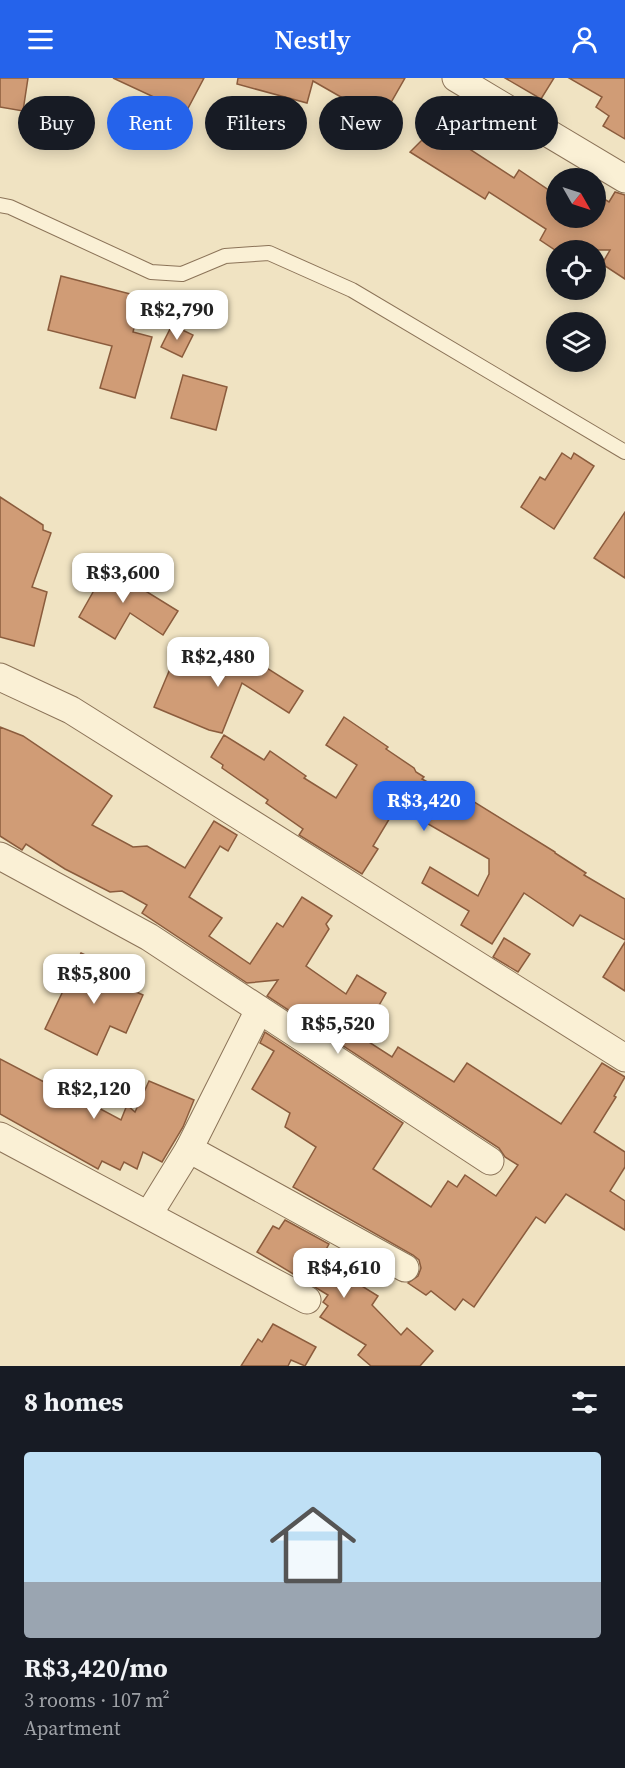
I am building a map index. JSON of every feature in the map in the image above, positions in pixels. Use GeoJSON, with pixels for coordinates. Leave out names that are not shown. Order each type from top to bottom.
{"type":"FeatureCollection","features":[{"type":"Feature","properties":{"kind":"street"},"geometry":{"type":"LineString","coordinates":[[456,78],[625,178]]}},
{"type":"Feature","properties":{"kind":"street"},"geometry":{"type":"LineString","coordinates":[[0,677],[71,710],[625,1058]]}},
{"type":"Feature","properties":{"kind":"street"},"geometry":{"type":"LineString","coordinates":[[0,856],[149,937],[490,1161]]}},
{"type":"Feature","properties":{"kind":"street"},"geometry":{"type":"LineString","coordinates":[[149,1214],[189,1149],[259,1010]]}},
{"type":"Feature","properties":{"kind":"street"},"geometry":{"type":"LineString","coordinates":[[0,1136],[307,1300]]}},
{"type":"Feature","properties":{"kind":"street"},"geometry":{"type":"LineString","coordinates":[[189,1149],[405,1268]]}},
{"type":"Feature","properties":{"kind":"lane"},"geometry":{"type":"LineString","coordinates":[[0,205],[10,207],[151,272],[182,274],[225,256],[269,253],[352,290],[625,452]]}},
{"type":"Feature","properties":{"kind":"building"},"geometry":{"type":"Polygon","coordinates":[[[0,78],[28,78],[25,96],[18,96],[18,110],[0,107],[0,78]]]}},
{"type":"Feature","properties":{"kind":"building"},"geometry":{"type":"Polygon","coordinates":[[[113,78],[204,78],[193,99],[193,96],[152,96],[113,78]]]}},
{"type":"Feature","properties":{"kind":"building"},"geometry":{"type":"Polygon","coordinates":[[[238,78],[405,78],[395,96],[339,96],[313,81],[307,103],[307,96],[281,96],[237,84],[238,78]]]}},
{"type":"Feature","properties":{"kind":"building"},"geometry":{"type":"Polygon","coordinates":[[[505,78],[554,78],[543,96],[536,96],[505,78]]]}},
{"type":"Feature","properties":{"kind":"building"},"geometry":{"type":"Polygon","coordinates":[[[569,78],[625,78],[625,139],[603,126],[609,116],[596,107],[602,97],[569,78]]]}},
{"type":"Feature","properties":{"kind":"building"},"geometry":{"type":"Polygon","coordinates":[[[415,147],[415,150],[471,150],[514,178],[519,170],[546,188],[546,228],[606,228],[606,200],[609,202],[615,192],[625,195],[625,279],[606,267],[606,257],[610,250],[606,250],[606,240],[546,240],[546,244],[540,240],[546,229],[489,192],[485,199],[410,152],[415,147]]]}},
{"type":"Feature","properties":{"kind":"building"},"geometry":{"type":"Polygon","coordinates":[[[61,276],[142,297],[133,332],[152,337],[135,398],[100,388],[112,346],[48,330],[61,276]]]}},
{"type":"Feature","properties":{"kind":"building"},"geometry":{"type":"Polygon","coordinates":[[[172,325],[193,335],[182,357],[161,347],[172,325]]]}},
{"type":"Feature","properties":{"kind":"building"},"geometry":{"type":"Polygon","coordinates":[[[183,375],[227,387],[216,430],[171,418],[183,375]]]}},
{"type":"Feature","properties":{"kind":"building"},"geometry":{"type":"Polygon","coordinates":[[[562,453],[571,459],[574,453],[594,466],[554,529],[521,507],[540,477],[545,480],[562,453]]]}},
{"type":"Feature","properties":{"kind":"building"},"geometry":{"type":"Polygon","coordinates":[[[0,497],[43,525],[43,530],[51,533],[32,587],[47,592],[34,646],[0,637],[0,497]]]}},
{"type":"Feature","properties":{"kind":"building"},"geometry":{"type":"Polygon","coordinates":[[[625,512],[625,578],[594,558],[625,512]]]}},
{"type":"Feature","properties":{"kind":"building"},"geometry":{"type":"Polygon","coordinates":[[[97,561],[178,611],[163,635],[130,613],[115,639],[79,617],[97,585],[86,578],[97,561]]]}},
{"type":"Feature","properties":{"kind":"building"},"geometry":{"type":"Polygon","coordinates":[[[180,645],[228,665],[237,649],[303,691],[289,713],[242,683],[222,733],[209,730],[154,707],[180,645]]]}},
{"type":"Feature","properties":{"kind":"building"},"geometry":{"type":"Polygon","coordinates":[[[344,717],[388,747],[386,749],[424,777],[422,779],[466,803],[468,798],[555,852],[586,873],[584,875],[625,899],[625,940],[580,915],[573,926],[524,893],[492,944],[461,925],[469,911],[422,883],[430,867],[478,896],[489,874],[489,859],[397,806],[373,846],[378,849],[362,874],[299,835],[303,829],[266,803],[268,800],[222,768],[223,765],[211,757],[224,735],[264,760],[270,751],[306,776],[304,778],[336,798],[357,765],[326,745],[344,717]]]}},
{"type":"Feature","properties":{"kind":"building"},"geometry":{"type":"Polygon","coordinates":[[[0,727],[23,736],[112,796],[92,825],[133,847],[147,846],[185,868],[214,821],[237,835],[228,851],[220,846],[189,897],[222,918],[209,936],[250,964],[277,923],[283,927],[302,897],[332,916],[326,924],[329,929],[306,966],[346,994],[357,975],[386,993],[361,1037],[392,1057],[398,1047],[454,1082],[467,1063],[561,1124],[602,1063],[625,1077],[614,1096],[616,1097],[594,1132],[625,1152],[625,1167],[610,1191],[625,1201],[625,1230],[566,1194],[545,1223],[536,1217],[474,1307],[463,1299],[455,1310],[431,1291],[426,1295],[408,1283],[418,1276],[421,1268],[419,1260],[293,1187],[316,1147],[285,1127],[290,1113],[252,1089],[274,1051],[260,1043],[265,1032],[403,1123],[373,1169],[431,1207],[448,1181],[457,1187],[465,1175],[496,1196],[518,1165],[505,1157],[499,1148],[267,996],[278,980],[247,983],[142,913],[147,905],[122,891],[110,892],[65,869],[26,844],[22,850],[0,836],[0,727]]]}},
{"type":"Feature","properties":{"kind":"building"},"geometry":{"type":"Polygon","coordinates":[[[504,938],[530,954],[518,972],[493,957],[504,938]]]}},
{"type":"Feature","properties":{"kind":"building"},"geometry":{"type":"Polygon","coordinates":[[[625,942],[625,991],[603,977],[625,942]]]}},
{"type":"Feature","properties":{"kind":"building"},"geometry":{"type":"Polygon","coordinates":[[[81,953],[132,977],[127,988],[143,995],[126,1033],[110,1026],[97,1055],[45,1029],[81,953]]]}},
{"type":"Feature","properties":{"kind":"building"},"geometry":{"type":"Polygon","coordinates":[[[0,1059],[48,1084],[50,1082],[121,1120],[127,1105],[135,1112],[149,1081],[194,1100],[183,1127],[162,1162],[143,1152],[137,1169],[124,1162],[120,1170],[102,1161],[98,1169],[0,1114],[0,1059]]]}},
{"type":"Feature","properties":{"kind":"building"},"geometry":{"type":"Polygon","coordinates":[[[285,1220],[329,1244],[320,1260],[378,1296],[372,1305],[401,1335],[407,1328],[433,1351],[420,1366],[371,1366],[358,1355],[366,1345],[320,1317],[328,1306],[323,1302],[328,1295],[257,1252],[273,1226],[279,1229],[285,1220]]]}},
{"type":"Feature","properties":{"kind":"building"},"geometry":{"type":"Polygon","coordinates":[[[273,1324],[316,1347],[305,1366],[291,1360],[288,1366],[241,1366],[258,1339],[262,1342],[273,1324]]]}}]}
